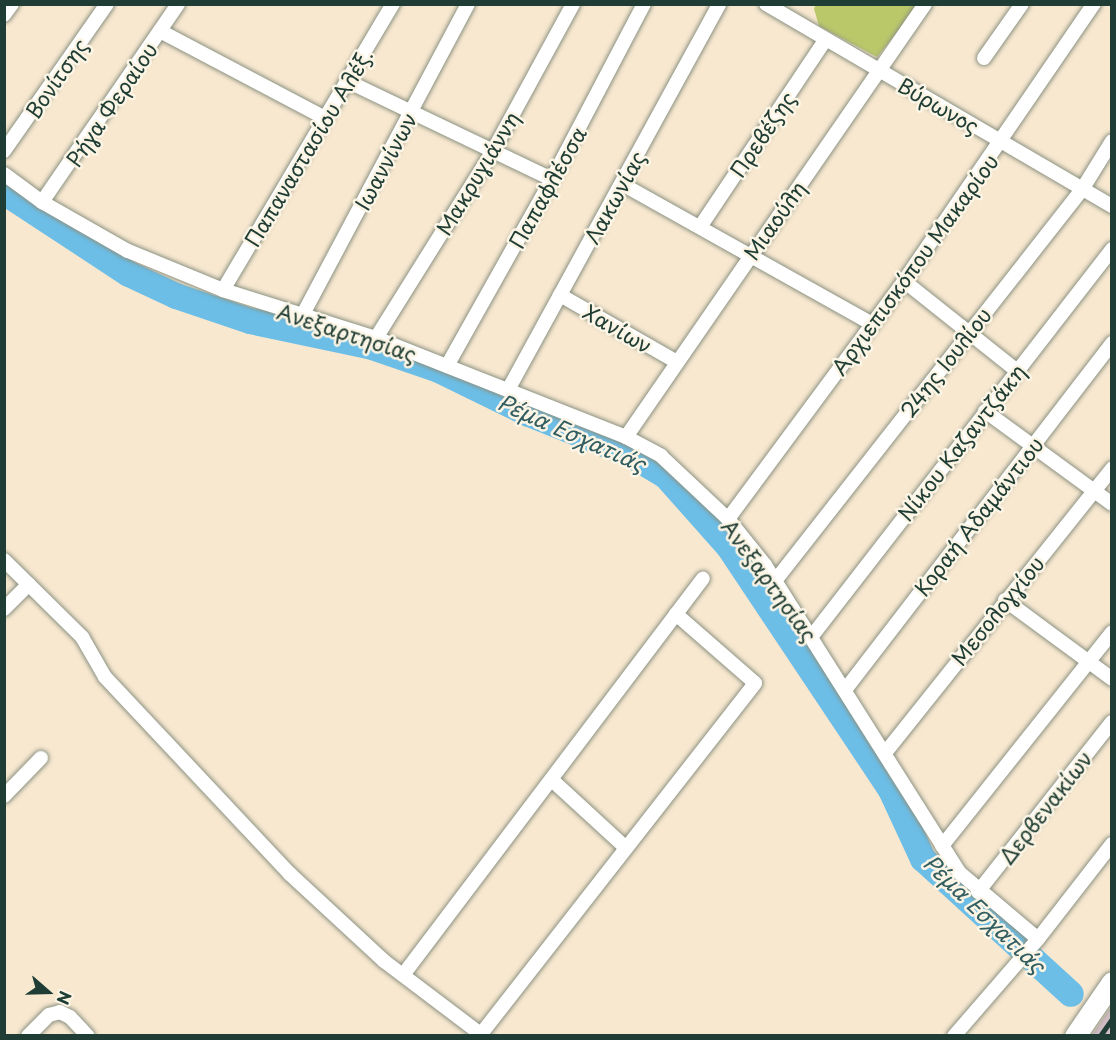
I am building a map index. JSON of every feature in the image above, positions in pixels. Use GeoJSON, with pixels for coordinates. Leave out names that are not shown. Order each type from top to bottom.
{"type":"FeatureCollection","features":[{"type":"Feature","properties":{"kind":"highway"},"geometry":{"type":"LineString","coordinates":[[1075,1035],[1112,982]]}},
{"type":"Feature","properties":{"kind":"street"},"geometry":{"type":"LineString","coordinates":[[4,15],[12,4]]}},
{"type":"Feature","properties":{"kind":"street","name":"Βονίτσης"},"geometry":{"type":"LineString","coordinates":[[4,151],[107,4]]}},
{"type":"Feature","properties":{"kind":"street","name":"Ρήγα Φεραίου"},"geometry":{"type":"LineString","coordinates":[[42,202],[178,4]]}},
{"type":"Feature","properties":{"kind":"street","name":"Παπαναστασίου Αλέξ."},"geometry":{"type":"LineString","coordinates":[[223,290],[393,4]]}},
{"type":"Feature","properties":{"kind":"street","name":"Ιωαννίνων"},"geometry":{"type":"LineString","coordinates":[[301,318],[468,4]]}},
{"type":"Feature","properties":{"kind":"street","name":"Μακρυγιάννη"},"geometry":{"type":"LineString","coordinates":[[376,338],[494,149],[573,4]]}},
{"type":"Feature","properties":{"kind":"street","name":"Παπαφλέσσα"},"geometry":{"type":"LineString","coordinates":[[447,366],[552,179],[644,4]]}},
{"type":"Feature","properties":{"kind":"street","name":"Λακωνίας"},"geometry":{"type":"LineString","coordinates":[[508,390],[718,4]]}},
{"type":"Feature","properties":{"kind":"street","name":"Βύρωνος"},"geometry":{"type":"LineString","coordinates":[[766,4],[1112,206]]}},
{"type":"Feature","properties":{"kind":"street","name":"Μιαούλη"},"geometry":{"type":"LineString","coordinates":[[626,437],[750,254],[925,4]]}},
{"type":"Feature","properties":{"kind":"street"},"geometry":{"type":"LineString","coordinates":[[984,58],[1022,4]]}},
{"type":"Feature","properties":{"kind":"street","name":"Αρχιεπισκόπου Μακαρίου"},"geometry":{"type":"LineString","coordinates":[[728,519],[904,281],[1094,4]]}},
{"type":"Feature","properties":{"kind":"street"},"geometry":{"type":"LineString","coordinates":[[160,31],[324,118]]}},
{"type":"Feature","properties":{"kind":"street","name":"Πρεβέζης"},"geometry":{"type":"LineString","coordinates":[[700,227],[825,40]]}},
{"type":"Feature","properties":{"kind":"street"},"geometry":{"type":"LineString","coordinates":[[347,81],[412,109],[552,179]]}},
{"type":"Feature","properties":{"kind":"street","name":"24ης Ιουλίου"},"geometry":{"type":"LineString","coordinates":[[775,581],[1083,188],[1112,141]]}},
{"type":"Feature","properties":{"kind":"street","name":"Ανεξαρτησίας"},"geometry":{"type":"LineString","coordinates":[[4,174],[42,202],[128,251],[223,290],[301,318],[376,338],[508,390],[626,437],[677,469],[728,519],[775,581],[812,636],[942,846],[978,892],[1034,943]]}},
{"type":"Feature","properties":{"kind":"street"},"geometry":{"type":"LineString","coordinates":[[622,184],[873,324]]}},
{"type":"Feature","properties":{"kind":"street","name":"Νίκου Καζαντζάκη"},"geometry":{"type":"LineString","coordinates":[[812,636],[1112,249]]}},
{"type":"Feature","properties":{"kind":"street"},"geometry":{"type":"LineString","coordinates":[[904,281],[1017,371]]}},
{"type":"Feature","properties":{"kind":"street","name":"Χανίων"},"geometry":{"type":"LineString","coordinates":[[560,295],[676,362]]}},
{"type":"Feature","properties":{"kind":"street","name":"Κοραή Αδαμάντιου"},"geometry":{"type":"LineString","coordinates":[[845,690],[1112,343]]}},
{"type":"Feature","properties":{"kind":"street"},"geometry":{"type":"LineString","coordinates":[[985,411],[1031,447],[1112,504]]}},
{"type":"Feature","properties":{"kind":"street","name":"Μεσολογγίου"},"geometry":{"type":"LineString","coordinates":[[885,753],[1112,469]]}},
{"type":"Feature","properties":{"kind":"street"},"geometry":{"type":"LineString","coordinates":[[4,560],[82,637],[105,677],[290,874],[348,931],[482,1035],[755,683],[676,614]]}},
{"type":"Feature","properties":{"kind":"street"},"geometry":{"type":"LineString","coordinates":[[403,975],[703,579]]}},
{"type":"Feature","properties":{"kind":"street"},"geometry":{"type":"LineString","coordinates":[[4,609],[29,584]]}},
{"type":"Feature","properties":{"kind":"street"},"geometry":{"type":"LineString","coordinates":[[1005,600],[1112,679]]}},
{"type":"Feature","properties":{"kind":"street"},"geometry":{"type":"LineString","coordinates":[[942,846],[1112,632]]}},
{"type":"Feature","properties":{"kind":"street","name":"Δερβενακίων"},"geometry":{"type":"LineString","coordinates":[[978,892],[1112,722]]}},
{"type":"Feature","properties":{"kind":"street"},"geometry":{"type":"LineString","coordinates":[[4,796],[41,758]]}},
{"type":"Feature","properties":{"kind":"street"},"geometry":{"type":"LineString","coordinates":[[552,780],[626,848]]}},
{"type":"Feature","properties":{"kind":"street"},"geometry":{"type":"LineString","coordinates":[[954,1035],[1018,963],[1112,844]]}},
{"type":"Feature","properties":{"kind":"street"},"geometry":{"type":"LineString","coordinates":[[28,1035],[49,1015],[60,1012],[70,1017],[88,1035]]}},
{"type":"Feature","properties":{"kind":"shaded area"},"geometry":{"type":"Polygon","coordinates":[[[1111,1007],[1111,1035],[1092,1035],[1111,1007]]]}},
{"type":"Feature","properties":{"kind":"green space"},"geometry":{"type":"Polygon","coordinates":[[[816,4],[919,5],[877,57],[819,26],[814,9],[816,4]]]}},
{"type":"Feature","properties":{"kind":"waterway","name":"Ρέμα Εσχατιάς"},"geometry":{"type":"LineString","coordinates":[[4,192],[129,274],[176,296],[250,321],[369,346],[439,370],[529,414],[631,455],[666,476],[729,547],[891,790],[923,859],[1071,994]]}},
{"type":"Feature","properties":{"kind":"railway"},"geometry":{"type":"LineString","coordinates":[[1100,1036],[1112,1019]]}}]}
